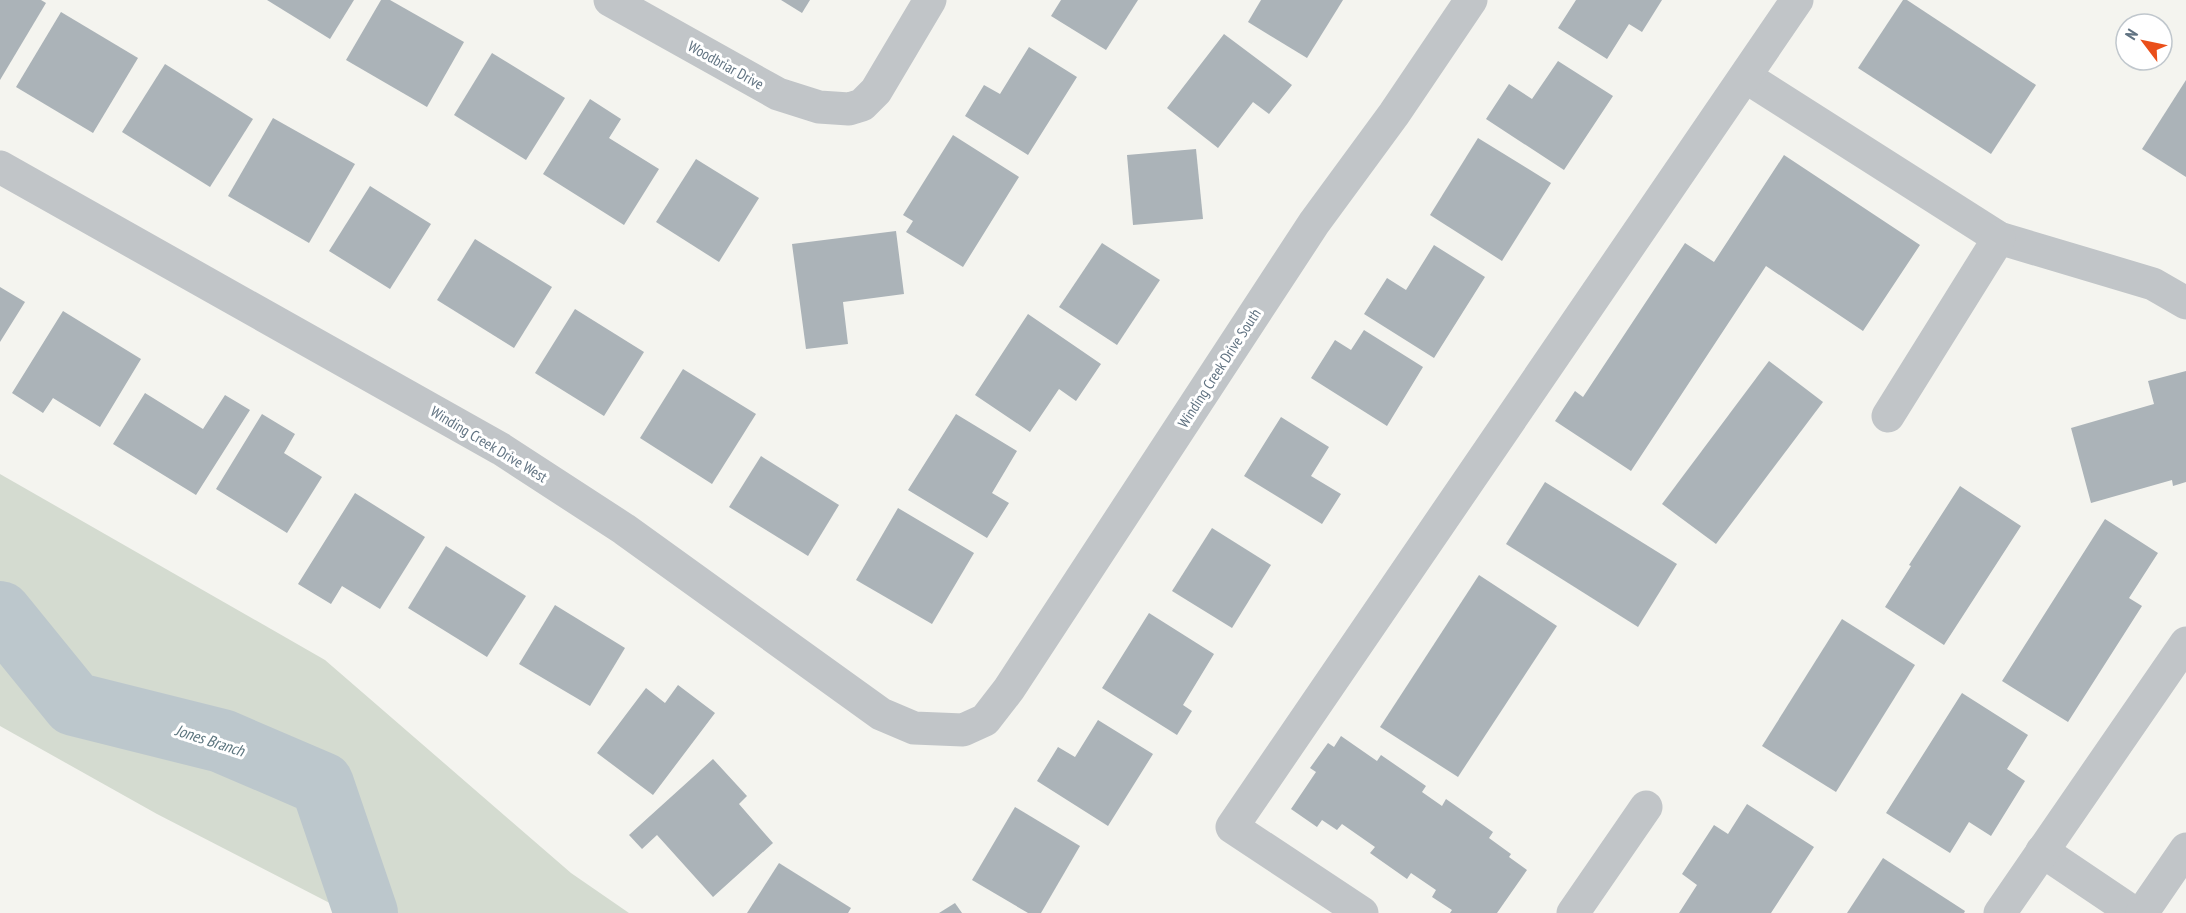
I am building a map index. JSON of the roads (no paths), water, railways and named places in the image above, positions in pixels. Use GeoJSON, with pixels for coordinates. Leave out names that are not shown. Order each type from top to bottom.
{"type":"FeatureCollection","features":[{"type":"Feature","properties":{"kind":"street","name":"Woodbriar Drive"},"geometry":{"type":"LineString","coordinates":[[610,0],[778,94],[819,107],[849,110],[862,105],[876,91],[930,0]]}},
{"type":"Feature","properties":{"kind":"street","name":"Winding Creek Drive South"},"geometry":{"type":"LineString","coordinates":[[963,730],[985,720],[1009,689],[1314,223],[1394,114],[1471,0]]}},
{"type":"Feature","properties":{"kind":"street"},"geometry":{"type":"LineString","coordinates":[[1362,913],[1232,827],[1797,0]]}},
{"type":"Feature","properties":{"kind":"street"},"geometry":{"type":"LineString","coordinates":[[1746,77],[1999,238],[2153,284],[2186,303]]}},
{"type":"Feature","properties":{"kind":"street","name":"Winding Creek Drive West"},"geometry":{"type":"LineString","coordinates":[[0,167],[501,449],[624,529],[881,714],[914,728],[963,730]]}},
{"type":"Feature","properties":{"kind":"street"},"geometry":{"type":"LineString","coordinates":[[1888,416],[1999,238]]}},
{"type":"Feature","properties":{"kind":"street"},"geometry":{"type":"LineString","coordinates":[[2000,913],[2186,643]]}},
{"type":"Feature","properties":{"kind":"street"},"geometry":{"type":"LineString","coordinates":[[1573,913],[1646,807]]}},
{"type":"Feature","properties":{"kind":"street"},"geometry":{"type":"LineString","coordinates":[[2142,913],[2186,849]]}},
{"type":"Feature","properties":{"kind":"street"},"geometry":{"type":"LineString","coordinates":[[2042,851],[2134,913]]}},
{"type":"Feature","properties":{"kind":"waterway","name":"Jones Branch"},"geometry":{"type":"LineString","coordinates":[[0,613],[74,704],[222,741],[322,784],[366,913]]}}]}
